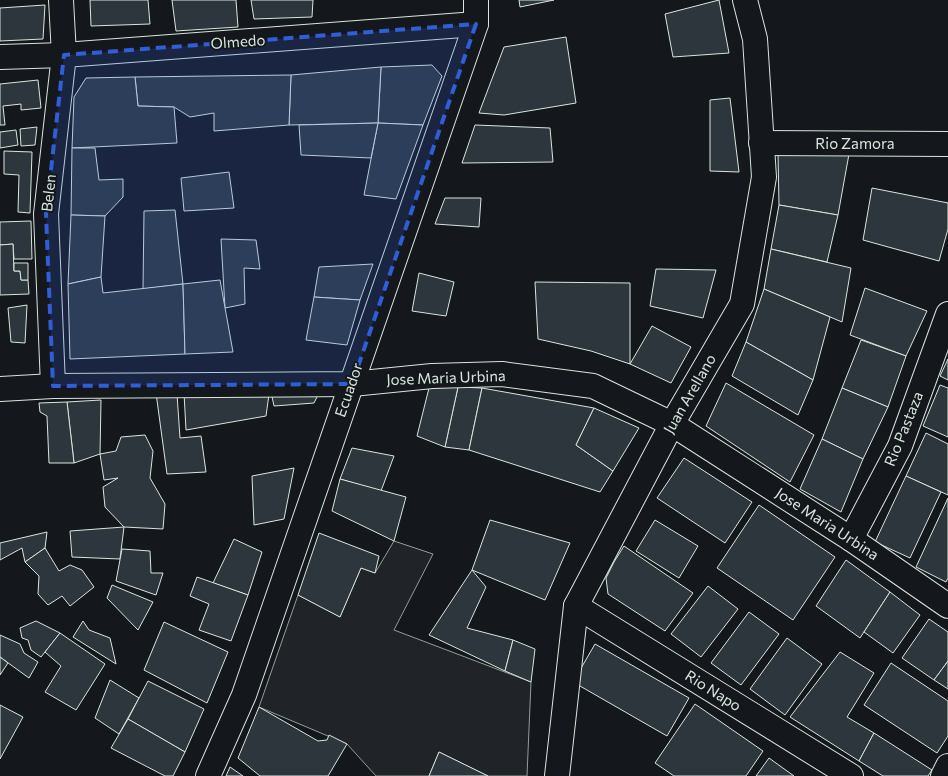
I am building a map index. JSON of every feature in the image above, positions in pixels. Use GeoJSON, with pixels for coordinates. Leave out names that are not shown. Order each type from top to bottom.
{"type":"FeatureCollection","features":[{"type":"Feature","properties":{"kind":"street","name":"Belen"},"geometry":{"type":"LineString","coordinates":[[53,386],[46,214],[64,55],[61,0]]}},
{"type":"Feature","properties":{"kind":"street","name":"Ecuador"},"geometry":{"type":"LineString","coordinates":[[208,776],[244,695],[352,384],[476,24],[476,0]]}},
{"type":"Feature","properties":{"kind":"street","name":"Juan Arellano"},"geometry":{"type":"LineString","coordinates":[[557,776],[576,606],[672,424],[742,304],[764,177],[755,39],[745,0]]}},
{"type":"Feature","properties":{"kind":"street","name":"Olmedo"},"geometry":{"type":"LineString","coordinates":[[0,57],[64,55],[476,24]]}},
{"type":"Feature","properties":{"kind":"street","name":"Rio Zamora"},"geometry":{"type":"LineString","coordinates":[[761,143],[948,144]]}},
{"type":"Feature","properties":{"kind":"street","name":"Rio Pastaza"},"geometry":{"type":"LineString","coordinates":[[851,540],[900,446],[948,314]]}},
{"type":"Feature","properties":{"kind":"street","name":"Jose Maria Urbina"},"geometry":{"type":"LineString","coordinates":[[0,389],[53,386],[352,384],[432,376],[502,374],[593,386],[672,424],[851,540],[948,606]]}},
{"type":"Feature","properties":{"kind":"street","name":"Rio Napo"},"geometry":{"type":"LineString","coordinates":[[576,606],[851,776]]}},
{"type":"Feature","properties":{"kind":"street"},"geometry":{"type":"LineString","coordinates":[[943,776],[948,766]]}},
{"type":"Feature","properties":{"kind":"highlighted area"},"geometry":{"type":"Polygon","coordinates":[[[476,24],[352,384],[53,386],[46,214],[64,55],[476,24]]]}},
{"type":"Feature","properties":{"kind":"shaded area"},"geometry":{"type":"Polygon","coordinates":[[[394,541],[433,554],[394,630],[531,682],[527,776],[488,776],[439,752],[429,776],[376,776],[347,744],[259,707],[298,595],[340,617],[361,568],[375,573],[394,541]]]}},
{"type":"Feature","properties":{"kind":"building"},"geometry":{"type":"Polygon","coordinates":[[[90,0],[148,0],[150,24],[91,26],[90,0]]]}},
{"type":"Feature","properties":{"kind":"building"},"geometry":{"type":"Polygon","coordinates":[[[172,0],[236,0],[238,27],[176,31],[172,0]]]}},
{"type":"Feature","properties":{"kind":"building"},"geometry":{"type":"Polygon","coordinates":[[[251,0],[313,0],[312,17],[254,19],[251,0]]]}},
{"type":"Feature","properties":{"kind":"building"},"geometry":{"type":"Polygon","coordinates":[[[519,0],[554,0],[520,7],[519,0]]]}},
{"type":"Feature","properties":{"kind":"building"},"geometry":{"type":"Polygon","coordinates":[[[719,0],[729,53],[673,57],[665,14],[719,0]]]}},
{"type":"Feature","properties":{"kind":"building"},"geometry":{"type":"Polygon","coordinates":[[[45,5],[43,39],[0,41],[0,8],[45,5]]]}},
{"type":"Feature","properties":{"kind":"building"},"geometry":{"type":"Polygon","coordinates":[[[566,37],[576,103],[504,115],[479,113],[504,47],[566,37]]]}},
{"type":"Feature","properties":{"kind":"building"},"geometry":{"type":"Polygon","coordinates":[[[432,65],[442,76],[423,125],[378,123],[381,67],[432,65]]]}},
{"type":"Feature","properties":{"kind":"building"},"geometry":{"type":"Polygon","coordinates":[[[381,67],[378,123],[289,125],[291,75],[381,67]]]}},
{"type":"Feature","properties":{"kind":"building"},"geometry":{"type":"Polygon","coordinates":[[[291,75],[289,125],[214,131],[214,113],[190,117],[174,107],[138,106],[135,77],[291,75]]]}},
{"type":"Feature","properties":{"kind":"building"},"geometry":{"type":"Polygon","coordinates":[[[135,77],[138,106],[174,107],[177,143],[72,148],[74,97],[86,78],[135,77]]]}},
{"type":"Feature","properties":{"kind":"building"},"geometry":{"type":"Polygon","coordinates":[[[38,80],[41,108],[21,110],[21,104],[3,106],[5,125],[0,125],[0,84],[38,80]]]}},
{"type":"Feature","properties":{"kind":"building"},"geometry":{"type":"Polygon","coordinates":[[[730,98],[739,172],[710,171],[710,100],[730,98]]]}},
{"type":"Feature","properties":{"kind":"building"},"geometry":{"type":"Polygon","coordinates":[[[378,123],[423,125],[396,199],[364,195],[378,123]]]}},
{"type":"Feature","properties":{"kind":"building"},"geometry":{"type":"Polygon","coordinates":[[[378,123],[371,158],[301,155],[299,125],[378,123]]]}},
{"type":"Feature","properties":{"kind":"building"},"geometry":{"type":"Polygon","coordinates":[[[475,125],[550,128],[553,162],[462,163],[475,125]]]}},
{"type":"Feature","properties":{"kind":"building"},"geometry":{"type":"Polygon","coordinates":[[[37,127],[35,145],[21,146],[20,129],[37,127]]]}},
{"type":"Feature","properties":{"kind":"building"},"geometry":{"type":"Polygon","coordinates":[[[16,130],[18,145],[0,148],[0,132],[16,130]]]}},
{"type":"Feature","properties":{"kind":"building"},"geometry":{"type":"Polygon","coordinates":[[[72,148],[95,148],[99,180],[123,179],[123,197],[105,216],[71,215],[72,148]]]}},
{"type":"Feature","properties":{"kind":"building"},"geometry":{"type":"Polygon","coordinates":[[[4,151],[32,152],[30,213],[18,212],[19,175],[4,174],[4,151]]]}},
{"type":"Feature","properties":{"kind":"building"},"geometry":{"type":"Polygon","coordinates":[[[778,154],[849,154],[838,215],[779,205],[778,154]]]}},
{"type":"Feature","properties":{"kind":"building"},"geometry":{"type":"Polygon","coordinates":[[[229,172],[234,208],[184,211],[181,178],[229,172]]]}},
{"type":"Feature","properties":{"kind":"building"},"geometry":{"type":"Polygon","coordinates":[[[872,188],[948,203],[948,229],[939,261],[863,240],[872,188]]]}},
{"type":"Feature","properties":{"kind":"building"},"geometry":{"type":"Polygon","coordinates":[[[445,198],[481,198],[479,227],[435,224],[445,198]]]}},
{"type":"Feature","properties":{"kind":"building"},"geometry":{"type":"Polygon","coordinates":[[[779,205],[838,215],[827,262],[771,249],[779,205]]]}},
{"type":"Feature","properties":{"kind":"building"},"geometry":{"type":"Polygon","coordinates":[[[175,210],[183,284],[143,289],[144,211],[175,210]]]}},
{"type":"Feature","properties":{"kind":"building"},"geometry":{"type":"Polygon","coordinates":[[[71,215],[105,216],[101,277],[68,284],[71,215]]]}},
{"type":"Feature","properties":{"kind":"building"},"geometry":{"type":"Polygon","coordinates":[[[31,221],[32,259],[14,259],[13,244],[0,245],[0,222],[31,221]]]}},
{"type":"Feature","properties":{"kind":"building"},"geometry":{"type":"Polygon","coordinates":[[[221,239],[256,240],[260,269],[244,268],[245,304],[225,308],[221,239]]]}},
{"type":"Feature","properties":{"kind":"building"},"geometry":{"type":"Polygon","coordinates":[[[13,244],[14,271],[20,271],[21,280],[28,280],[29,294],[0,295],[0,245],[13,244]]]}},
{"type":"Feature","properties":{"kind":"building"},"geometry":{"type":"Polygon","coordinates":[[[771,249],[851,268],[842,322],[764,289],[771,249]]]}},
{"type":"Feature","properties":{"kind":"building"},"geometry":{"type":"Polygon","coordinates":[[[14,263],[28,263],[28,280],[21,280],[20,271],[14,271],[14,263]]]}},
{"type":"Feature","properties":{"kind":"building"},"geometry":{"type":"Polygon","coordinates":[[[373,264],[360,300],[314,297],[319,267],[373,264]]]}},
{"type":"Feature","properties":{"kind":"building"},"geometry":{"type":"Polygon","coordinates":[[[656,269],[716,270],[703,318],[650,306],[656,269]]]}},
{"type":"Feature","properties":{"kind":"building"},"geometry":{"type":"Polygon","coordinates":[[[419,273],[454,282],[446,316],[412,311],[419,273]]]}},
{"type":"Feature","properties":{"kind":"building"},"geometry":{"type":"Polygon","coordinates":[[[101,277],[103,293],[183,284],[185,354],[70,359],[68,284],[101,277]]]}},
{"type":"Feature","properties":{"kind":"building"},"geometry":{"type":"Polygon","coordinates":[[[220,280],[233,352],[185,354],[183,284],[220,280]]]}},
{"type":"Feature","properties":{"kind":"building"},"geometry":{"type":"Polygon","coordinates":[[[535,282],[630,283],[630,364],[591,351],[538,339],[535,282]]]}},
{"type":"Feature","properties":{"kind":"building"},"geometry":{"type":"Polygon","coordinates":[[[865,288],[927,311],[906,356],[850,335],[865,288]]]}},
{"type":"Feature","properties":{"kind":"building"},"geometry":{"type":"Polygon","coordinates":[[[764,289],[830,317],[813,380],[746,342],[764,289]]]}},
{"type":"Feature","properties":{"kind":"building"},"geometry":{"type":"Polygon","coordinates":[[[314,297],[360,300],[347,345],[306,340],[314,297]]]}},
{"type":"Feature","properties":{"kind":"building"},"geometry":{"type":"Polygon","coordinates":[[[27,305],[25,343],[11,342],[8,308],[27,305]]]}},
{"type":"Feature","properties":{"kind":"building"},"geometry":{"type":"Polygon","coordinates":[[[652,326],[691,347],[671,383],[630,364],[652,326]]]}},
{"type":"Feature","properties":{"kind":"building"},"geometry":{"type":"Polygon","coordinates":[[[861,340],[906,356],[888,407],[842,388],[861,340]]]}},
{"type":"Feature","properties":{"kind":"building"},"geometry":{"type":"Polygon","coordinates":[[[746,342],[813,380],[798,415],[732,376],[746,342]]]}},
{"type":"Feature","properties":{"kind":"building"},"geometry":{"type":"Polygon","coordinates":[[[948,359],[948,380],[940,376],[948,359]]]}},
{"type":"Feature","properties":{"kind":"building"},"geometry":{"type":"Polygon","coordinates":[[[726,383],[814,435],[790,482],[706,426],[726,383]]]}},
{"type":"Feature","properties":{"kind":"building"},"geometry":{"type":"Polygon","coordinates":[[[940,385],[948,388],[948,437],[923,426],[940,385]]]}},
{"type":"Feature","properties":{"kind":"building"},"geometry":{"type":"Polygon","coordinates":[[[270,387],[266,416],[186,430],[184,393],[270,387]]]}},
{"type":"Feature","properties":{"kind":"building"},"geometry":{"type":"Polygon","coordinates":[[[270,387],[322,387],[314,403],[274,406],[270,387]]]}},
{"type":"Feature","properties":{"kind":"building"},"geometry":{"type":"Polygon","coordinates":[[[458,387],[482,388],[469,450],[445,447],[458,387]]]}},
{"type":"Feature","properties":{"kind":"building"},"geometry":{"type":"Polygon","coordinates":[[[458,387],[445,447],[417,436],[429,388],[458,387]]]}},
{"type":"Feature","properties":{"kind":"building"},"geometry":{"type":"Polygon","coordinates":[[[482,388],[594,408],[576,445],[613,471],[600,492],[469,450],[482,388]]]}},
{"type":"Feature","properties":{"kind":"building"},"geometry":{"type":"Polygon","coordinates":[[[842,388],[888,407],[863,459],[822,439],[842,388]]]}},
{"type":"Feature","properties":{"kind":"building"},"geometry":{"type":"Polygon","coordinates":[[[156,393],[177,394],[180,438],[201,436],[206,472],[167,474],[156,393]]]}},
{"type":"Feature","properties":{"kind":"building"},"geometry":{"type":"Polygon","coordinates":[[[101,400],[100,454],[74,463],[67,402],[101,400]]]}},
{"type":"Feature","properties":{"kind":"building"},"geometry":{"type":"Polygon","coordinates":[[[67,402],[74,463],[49,463],[47,416],[40,412],[39,403],[67,402]]]}},
{"type":"Feature","properties":{"kind":"building"},"geometry":{"type":"Polygon","coordinates":[[[594,408],[639,428],[613,471],[576,445],[594,408]]]}},
{"type":"Feature","properties":{"kind":"building"},"geometry":{"type":"Polygon","coordinates":[[[926,433],[948,444],[948,495],[906,476],[926,433]]]}},
{"type":"Feature","properties":{"kind":"building"},"geometry":{"type":"Polygon","coordinates":[[[145,435],[153,451],[150,478],[165,504],[163,529],[124,527],[105,507],[103,487],[118,478],[104,480],[100,454],[116,451],[121,437],[145,435]]]}},
{"type":"Feature","properties":{"kind":"building"},"geometry":{"type":"Polygon","coordinates":[[[822,439],[863,459],[841,512],[800,489],[822,439]]]}},
{"type":"Feature","properties":{"kind":"building"},"geometry":{"type":"Polygon","coordinates":[[[352,448],[394,456],[381,491],[340,479],[352,448]]]}},
{"type":"Feature","properties":{"kind":"building"},"geometry":{"type":"Polygon","coordinates":[[[684,458],[752,502],[725,543],[657,498],[684,458]]]}},
{"type":"Feature","properties":{"kind":"building"},"geometry":{"type":"Polygon","coordinates":[[[294,468],[284,519],[254,525],[252,476],[294,468]]]}},
{"type":"Feature","properties":{"kind":"building"},"geometry":{"type":"Polygon","coordinates":[[[906,476],[941,492],[910,558],[875,542],[906,476]]]}},
{"type":"Feature","properties":{"kind":"building"},"geometry":{"type":"Polygon","coordinates":[[[340,479],[406,497],[394,541],[332,511],[340,479]]]}},
{"type":"Feature","properties":{"kind":"building"},"geometry":{"type":"Polygon","coordinates":[[[948,498],[948,578],[946,582],[916,567],[948,498]]]}},
{"type":"Feature","properties":{"kind":"building"},"geometry":{"type":"Polygon","coordinates":[[[759,505],[835,557],[793,620],[717,568],[759,505]]]}},
{"type":"Feature","properties":{"kind":"building"},"geometry":{"type":"Polygon","coordinates":[[[490,520],[570,543],[545,600],[472,570],[490,520]]]}},
{"type":"Feature","properties":{"kind":"building"},"geometry":{"type":"Polygon","coordinates":[[[655,520],[698,546],[679,578],[636,551],[655,520]]]}},
{"type":"Feature","properties":{"kind":"building"},"geometry":{"type":"Polygon","coordinates":[[[124,527],[120,559],[72,557],[70,531],[124,527]]]}},
{"type":"Feature","properties":{"kind":"building"},"geometry":{"type":"Polygon","coordinates":[[[47,532],[45,548],[25,562],[22,548],[0,560],[0,543],[47,532]]]}},
{"type":"Feature","properties":{"kind":"building"},"geometry":{"type":"Polygon","coordinates":[[[319,533],[379,556],[375,573],[361,568],[340,617],[298,595],[319,533]]]}},
{"type":"Feature","properties":{"kind":"building"},"geometry":{"type":"Polygon","coordinates":[[[234,539],[262,552],[248,595],[213,583],[234,539]]]}},
{"type":"Feature","properties":{"kind":"building"},"geometry":{"type":"Polygon","coordinates":[[[624,546],[693,593],[665,631],[608,594],[606,578],[624,546]]]}},
{"type":"Feature","properties":{"kind":"building"},"geometry":{"type":"Polygon","coordinates":[[[45,548],[59,571],[70,565],[82,570],[94,587],[70,606],[62,596],[48,605],[38,594],[39,576],[25,562],[45,548]]]}},
{"type":"Feature","properties":{"kind":"building"},"geometry":{"type":"Polygon","coordinates":[[[122,549],[150,551],[151,573],[163,573],[156,595],[116,581],[122,549]]]}},
{"type":"Feature","properties":{"kind":"building"},"geometry":{"type":"Polygon","coordinates":[[[846,560],[890,592],[860,638],[816,606],[846,560]]]}},
{"type":"Feature","properties":{"kind":"building"},"geometry":{"type":"Polygon","coordinates":[[[472,570],[486,587],[467,628],[513,640],[505,671],[429,635],[472,570]]]}},
{"type":"Feature","properties":{"kind":"building"},"geometry":{"type":"Polygon","coordinates":[[[197,577],[248,595],[231,641],[199,630],[209,604],[190,596],[197,577]]]}},
{"type":"Feature","properties":{"kind":"building"},"geometry":{"type":"Polygon","coordinates":[[[112,585],[153,602],[138,630],[107,598],[112,585]]]}},
{"type":"Feature","properties":{"kind":"building"},"geometry":{"type":"Polygon","coordinates":[[[708,586],[738,609],[701,657],[671,634],[708,586]]]}},
{"type":"Feature","properties":{"kind":"building"},"geometry":{"type":"Polygon","coordinates":[[[890,592],[920,615],[893,653],[864,632],[890,592]]]}},
{"type":"Feature","properties":{"kind":"building"},"geometry":{"type":"Polygon","coordinates":[[[749,612],[779,634],[741,685],[711,663],[749,612]]]}},
{"type":"Feature","properties":{"kind":"building"},"geometry":{"type":"Polygon","coordinates":[[[929,619],[948,632],[948,661],[934,680],[902,658],[929,619]]]}},
{"type":"Feature","properties":{"kind":"building"},"geometry":{"type":"Polygon","coordinates":[[[36,621],[60,633],[41,657],[31,650],[28,640],[22,638],[20,628],[36,621]]]}},
{"type":"Feature","properties":{"kind":"building"},"geometry":{"type":"Polygon","coordinates":[[[83,621],[89,630],[110,638],[116,664],[73,637],[83,621]]]}},
{"type":"Feature","properties":{"kind":"building"},"geometry":{"type":"Polygon","coordinates":[[[164,622],[228,652],[207,703],[144,670],[164,622]]]}},
{"type":"Feature","properties":{"kind":"building"},"geometry":{"type":"Polygon","coordinates":[[[60,633],[105,664],[76,710],[45,692],[61,666],[45,652],[60,633]]]}},
{"type":"Feature","properties":{"kind":"building"},"geometry":{"type":"Polygon","coordinates":[[[0,635],[20,644],[24,653],[38,662],[29,678],[0,657],[0,635]]]}},
{"type":"Feature","properties":{"kind":"building"},"geometry":{"type":"Polygon","coordinates":[[[787,638],[822,664],[785,715],[750,689],[787,638]]]}},
{"type":"Feature","properties":{"kind":"building"},"geometry":{"type":"Polygon","coordinates":[[[513,640],[535,649],[531,682],[505,671],[513,640]]]}},
{"type":"Feature","properties":{"kind":"building"},"geometry":{"type":"Polygon","coordinates":[[[595,644],[689,698],[667,736],[573,682],[595,644]]]}},
{"type":"Feature","properties":{"kind":"building"},"geometry":{"type":"Polygon","coordinates":[[[840,652],[874,673],[847,717],[874,733],[859,761],[790,717],[840,652]]]}},
{"type":"Feature","properties":{"kind":"building"},"geometry":{"type":"Polygon","coordinates":[[[0,657],[8,663],[0,675],[0,657]]]}},
{"type":"Feature","properties":{"kind":"building"},"geometry":{"type":"Polygon","coordinates":[[[948,661],[948,689],[934,680],[948,661]]]}},
{"type":"Feature","properties":{"kind":"building"},"geometry":{"type":"Polygon","coordinates":[[[891,663],[948,701],[948,736],[937,753],[864,705],[891,663]]]}},
{"type":"Feature","properties":{"kind":"building"},"geometry":{"type":"Polygon","coordinates":[[[110,680],[139,698],[119,734],[95,718],[110,680]]]}},
{"type":"Feature","properties":{"kind":"building"},"geometry":{"type":"Polygon","coordinates":[[[148,681],[204,709],[185,752],[128,719],[148,681]]]}},
{"type":"Feature","properties":{"kind":"building"},"geometry":{"type":"Polygon","coordinates":[[[695,704],[763,751],[746,776],[674,776],[655,763],[695,704]]]}},
{"type":"Feature","properties":{"kind":"building"},"geometry":{"type":"Polygon","coordinates":[[[0,705],[23,717],[0,759],[0,705]]]}},
{"type":"Feature","properties":{"kind":"building"},"geometry":{"type":"Polygon","coordinates":[[[259,707],[318,741],[327,740],[329,735],[347,744],[328,776],[260,776],[238,758],[259,707]]]}},
{"type":"Feature","properties":{"kind":"building"},"geometry":{"type":"Polygon","coordinates":[[[128,719],[185,752],[173,776],[165,776],[111,748],[128,719]]]}},
{"type":"Feature","properties":{"kind":"building"},"geometry":{"type":"Polygon","coordinates":[[[874,733],[932,770],[928,776],[883,776],[859,761],[874,733]]]}},
{"type":"Feature","properties":{"kind":"building"},"geometry":{"type":"Polygon","coordinates":[[[439,752],[488,776],[429,776],[439,752]]]}},
{"type":"Feature","properties":{"kind":"building"},"geometry":{"type":"Polygon","coordinates":[[[769,758],[794,776],[756,776],[769,758]]]}},
{"type":"Feature","properties":{"kind":"building"},"geometry":{"type":"Polygon","coordinates":[[[230,767],[243,776],[226,776],[230,767]]]}}]}
